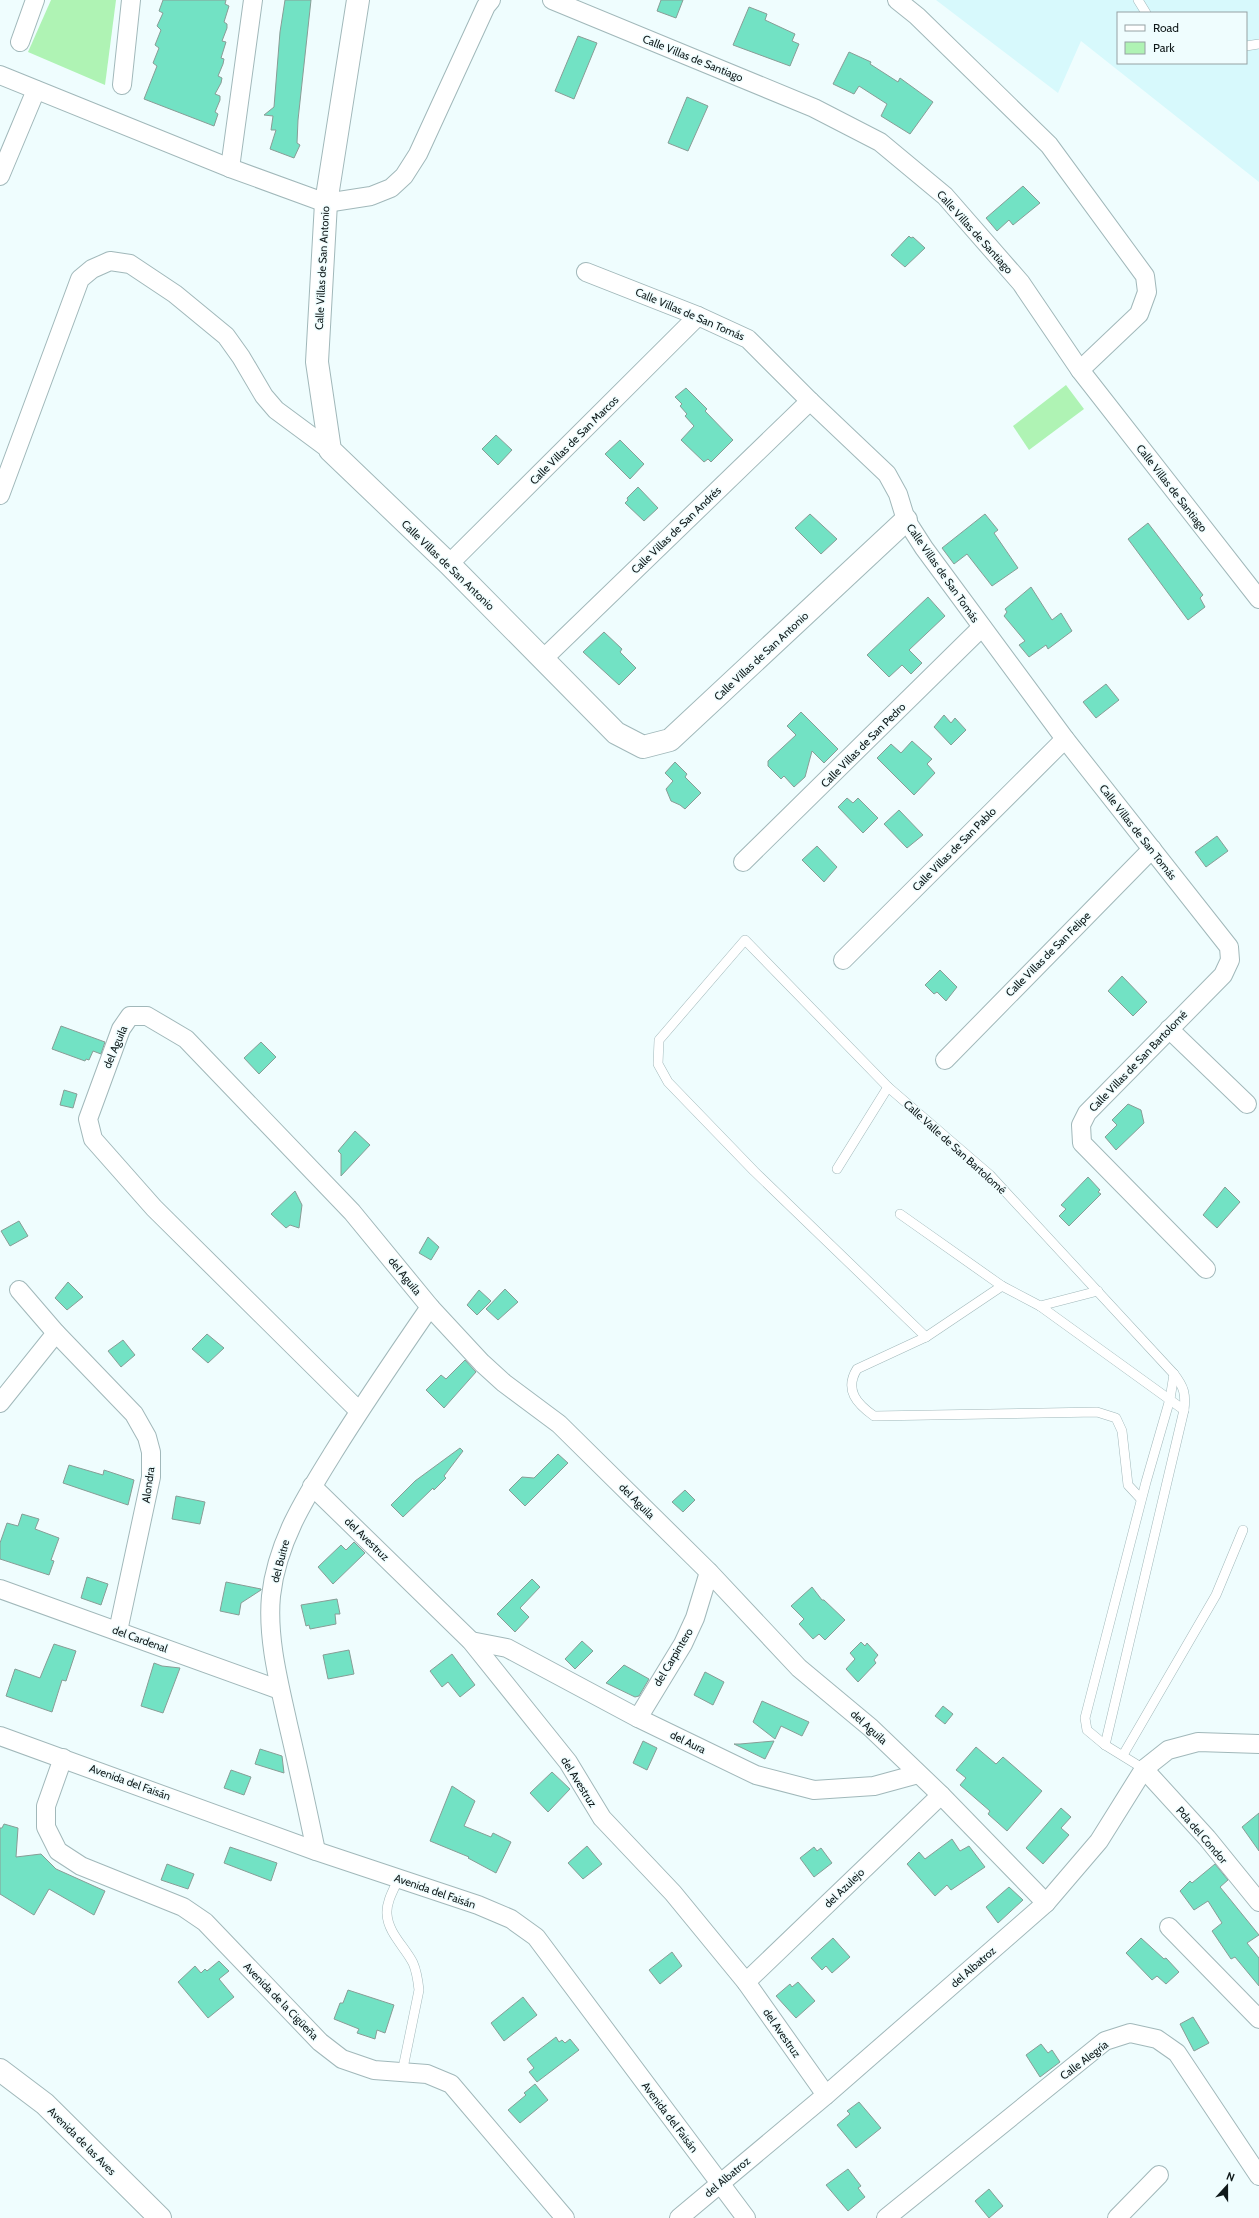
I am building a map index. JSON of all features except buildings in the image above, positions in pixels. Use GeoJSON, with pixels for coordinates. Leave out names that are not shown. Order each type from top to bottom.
{"type":"FeatureCollection","features":[{"type":"Feature","properties":{"kind":"street"},"geometry":{"type":"LineString","coordinates":[[20,42],[35,0]]}},
{"type":"Feature","properties":{"kind":"street"},"geometry":{"type":"LineString","coordinates":[[122,85],[131,0]]}},
{"type":"Feature","properties":{"kind":"street"},"geometry":{"type":"LineString","coordinates":[[230,168],[253,0]]}},
{"type":"Feature","properties":{"kind":"street","name":"Calle Villas de San Antonio"},"geometry":{"type":"LineString","coordinates":[[358,0],[326,203],[317,362],[330,450],[449,564],[616,733],[643,747],[670,740],[906,520]]}},
{"type":"Feature","properties":{"kind":"street"},"geometry":{"type":"LineString","coordinates":[[0,75],[230,168],[326,203],[371,196],[391,188],[404,176],[418,154],[486,6],[491,0]]}},
{"type":"Feature","properties":{"kind":"street","name":"Calle Villas de Santiago"},"geometry":{"type":"LineString","coordinates":[[552,0],[814,108],[880,142],[945,196],[1021,283],[1080,370],[1259,599]]}},
{"type":"Feature","properties":{"kind":"street"},"geometry":{"type":"LineString","coordinates":[[897,0],[918,16],[1049,145],[1145,276],[1147,292],[1139,314],[1080,370]]}},
{"type":"Feature","properties":{"kind":"street"},"geometry":{"type":"LineString","coordinates":[[0,176],[36,90]]}},
{"type":"Feature","properties":{"kind":"street"},"geometry":{"type":"LineString","coordinates":[[0,496],[80,280],[92,269],[110,262],[130,264],[175,294],[226,336],[241,357],[264,396],[276,410],[330,450]]}},
{"type":"Feature","properties":{"kind":"street","name":"Calle Villas de San Tomás"},"geometry":{"type":"LineString","coordinates":[[586,272],[698,316],[748,339],[810,401],[887,474],[898,494],[906,520],[1064,739],[1230,947],[1230,960]]}},
{"type":"Feature","properties":{"kind":"street","name":"Calle Villas de San Marcos"},"geometry":{"type":"LineString","coordinates":[[449,564],[698,316]]}},
{"type":"Feature","properties":{"kind":"street","name":"Calle Villas de San Andrés"},"geometry":{"type":"LineString","coordinates":[[543,658],[810,401]]}},
{"type":"Feature","properties":{"kind":"street","name":"Calle Villas de San Pedro"},"geometry":{"type":"LineString","coordinates":[[743,862],[982,627]]}},
{"type":"Feature","properties":{"kind":"street","name":"Calle Villas de San Pablo"},"geometry":{"type":"LineString","coordinates":[[843,960],[1064,739]]}},
{"type":"Feature","properties":{"kind":"street","name":"Calle Villas de San Felipe"},"geometry":{"type":"LineString","coordinates":[[945,1060],[1152,849]]}},
{"type":"Feature","properties":{"kind":"street","name":"Calle Villas de San Bartolomé"},"geometry":{"type":"LineString","coordinates":[[1206,1269],[1082,1143],[1081,1125],[1087,1114],[1223,975],[1230,960]]}},
{"type":"Feature","properties":{"kind":"street","name":"del Aguila"},"geometry":{"type":"LineString","coordinates":[[359,1411],[154,1208],[93,1140],[88,1119],[121,1029],[130,1016],[147,1016],[186,1039],[352,1212],[430,1307],[504,1384],[559,1424],[709,1572],[799,1668],[871,1728],[941,1795],[1046,1903]]}},
{"type":"Feature","properties":{"kind":"street"},"geometry":{"type":"LineString","coordinates":[[1169,1029],[1247,1104]]}},
{"type":"Feature","properties":{"kind":"street","name":"Alondra"},"geometry":{"type":"LineString","coordinates":[[19,1290],[56,1333],[134,1414],[147,1437],[151,1452],[151,1477],[118,1631]]}},
{"type":"Feature","properties":{"kind":"street","name":"del Buitre"},"geometry":{"type":"LineString","coordinates":[[316,1851],[280,1690],[272,1635],[271,1596],[277,1562],[291,1524],[312,1486],[359,1411],[430,1307]]}},
{"type":"Feature","properties":{"kind":"street"},"geometry":{"type":"LineString","coordinates":[[0,1403],[56,1333]]}},
{"type":"Feature","properties":{"kind":"street","name":"del Avestruz"},"geometry":{"type":"LineString","coordinates":[[312,1486],[471,1641],[568,1762],[602,1818],[672,1893],[746,1982],[826,2095]]}},
{"type":"Feature","properties":{"kind":"street","name":"del Carpintero"},"geometry":{"type":"LineString","coordinates":[[638,1718],[683,1644],[695,1618],[709,1572]]}},
{"type":"Feature","properties":{"kind":"street","name":"del Cardenal"},"geometry":{"type":"LineString","coordinates":[[0,1589],[280,1690]]}},
{"type":"Feature","properties":{"kind":"street","name":"del Aura"},"geometry":{"type":"LineString","coordinates":[[471,1641],[507,1648],[638,1718],[756,1775],[814,1790],[874,1786],[918,1774]]}},
{"type":"Feature","properties":{"kind":"street","name":"Avenida del Faisán"},"geometry":{"type":"LineString","coordinates":[[0,1736],[316,1851],[478,1905],[511,1919],[536,1937],[746,2218]]}},
{"type":"Feature","properties":{"kind":"street","name":"del Albatroz"},"geometry":{"type":"LineString","coordinates":[[679,2218],[826,2095],[1046,1903],[1099,1841],[1144,1769],[1168,1750],[1198,1742],[1259,1744]]}},
{"type":"Feature","properties":{"kind":"street","name":"Avenida de la Cigüeña"},"geometry":{"type":"LineString","coordinates":[[63,1758],[46,1806],[46,1827],[58,1851],[80,1866],[183,1907],[205,1922],[320,2042],[342,2059],[374,2070],[427,2074],[451,2084],[565,2218]]}},
{"type":"Feature","properties":{"kind":"street","name":"Pda del Condor"},"geometry":{"type":"LineString","coordinates":[[1144,1769],[1207,1838],[1259,1902]]}},
{"type":"Feature","properties":{"kind":"street","name":"del Azulejo"},"geometry":{"type":"LineString","coordinates":[[746,1982],[941,1795]]}},
{"type":"Feature","properties":{"kind":"street"},"geometry":{"type":"LineString","coordinates":[[1169,1926],[1259,2019]]}},
{"type":"Feature","properties":{"kind":"street","name":"Calle Alegría"},"geometry":{"type":"LineString","coordinates":[[886,2218],[1105,2042],[1130,2033],[1157,2039],[1177,2053],[1259,2176]]}},
{"type":"Feature","properties":{"kind":"street","name":"Avenida de las Aves"},"geometry":{"type":"LineString","coordinates":[[0,2070],[45,2104],[160,2218]]}},
{"type":"Feature","properties":{"kind":"street"},"geometry":{"type":"LineString","coordinates":[[1117,2218],[1159,2175]]}},
{"type":"Feature","properties":{"kind":"lane"},"geometry":{"type":"LineString","coordinates":[[1138,0],[1145,12]]}},
{"type":"Feature","properties":{"kind":"lane"},"geometry":{"type":"LineString","coordinates":[[1247,46],[1259,44]]}},
{"type":"Feature","properties":{"kind":"lane","name":"Calle Valle de San Bartolomé"},"geometry":{"type":"LineString","coordinates":[[926,1337],[754,1171],[668,1082],[658,1064],[659,1040],[745,940],[888,1087],[990,1175],[1174,1374],[1183,1386],[1186,1396],[1184,1410]]}},
{"type":"Feature","properties":{"kind":"lane"},"geometry":{"type":"LineString","coordinates":[[837,1169],[888,1087]]}},
{"type":"Feature","properties":{"kind":"lane"},"geometry":{"type":"LineString","coordinates":[[900,1214],[1002,1286],[1040,1306],[1184,1410],[1105,1745]]}},
{"type":"Feature","properties":{"kind":"lane"},"geometry":{"type":"LineString","coordinates":[[1002,1286],[926,1337],[857,1369],[852,1378],[851,1388],[860,1406],[874,1416],[1098,1412],[1116,1418],[1122,1431],[1128,1485],[1141,1499]]}},
{"type":"Feature","properties":{"kind":"lane"},"geometry":{"type":"LineString","coordinates":[[1040,1306],[1098,1291]]}},
{"type":"Feature","properties":{"kind":"lane"},"geometry":{"type":"LineString","coordinates":[[1144,1769],[1105,1745],[1087,1730],[1085,1718],[1141,1499],[1170,1399],[1174,1374]]}},
{"type":"Feature","properties":{"kind":"lane"},"geometry":{"type":"LineString","coordinates":[[1123,1755],[1216,1595],[1243,1530]]}},
{"type":"Feature","properties":{"kind":"lane"},"geometry":{"type":"LineString","coordinates":[[399,1878],[388,1904],[386,1914],[391,1929],[413,1963],[418,1977],[419,1990],[402,2073]]}},
{"type":"Feature","properties":{"kind":"shaded area"},"geometry":{"type":"Polygon","coordinates":[[[936,0],[1259,0],[1259,182],[1081,41],[1058,93],[936,0]]]}},
{"type":"Feature","properties":{"kind":"green space"},"geometry":{"type":"Polygon","coordinates":[[[51,0],[116,0],[105,85],[28,52],[51,0]]]}},
{"type":"Feature","properties":{"kind":"green space"},"geometry":{"type":"Polygon","coordinates":[[[1066,385],[1084,409],[1029,450],[1013,426],[1066,385]]]}}]}
